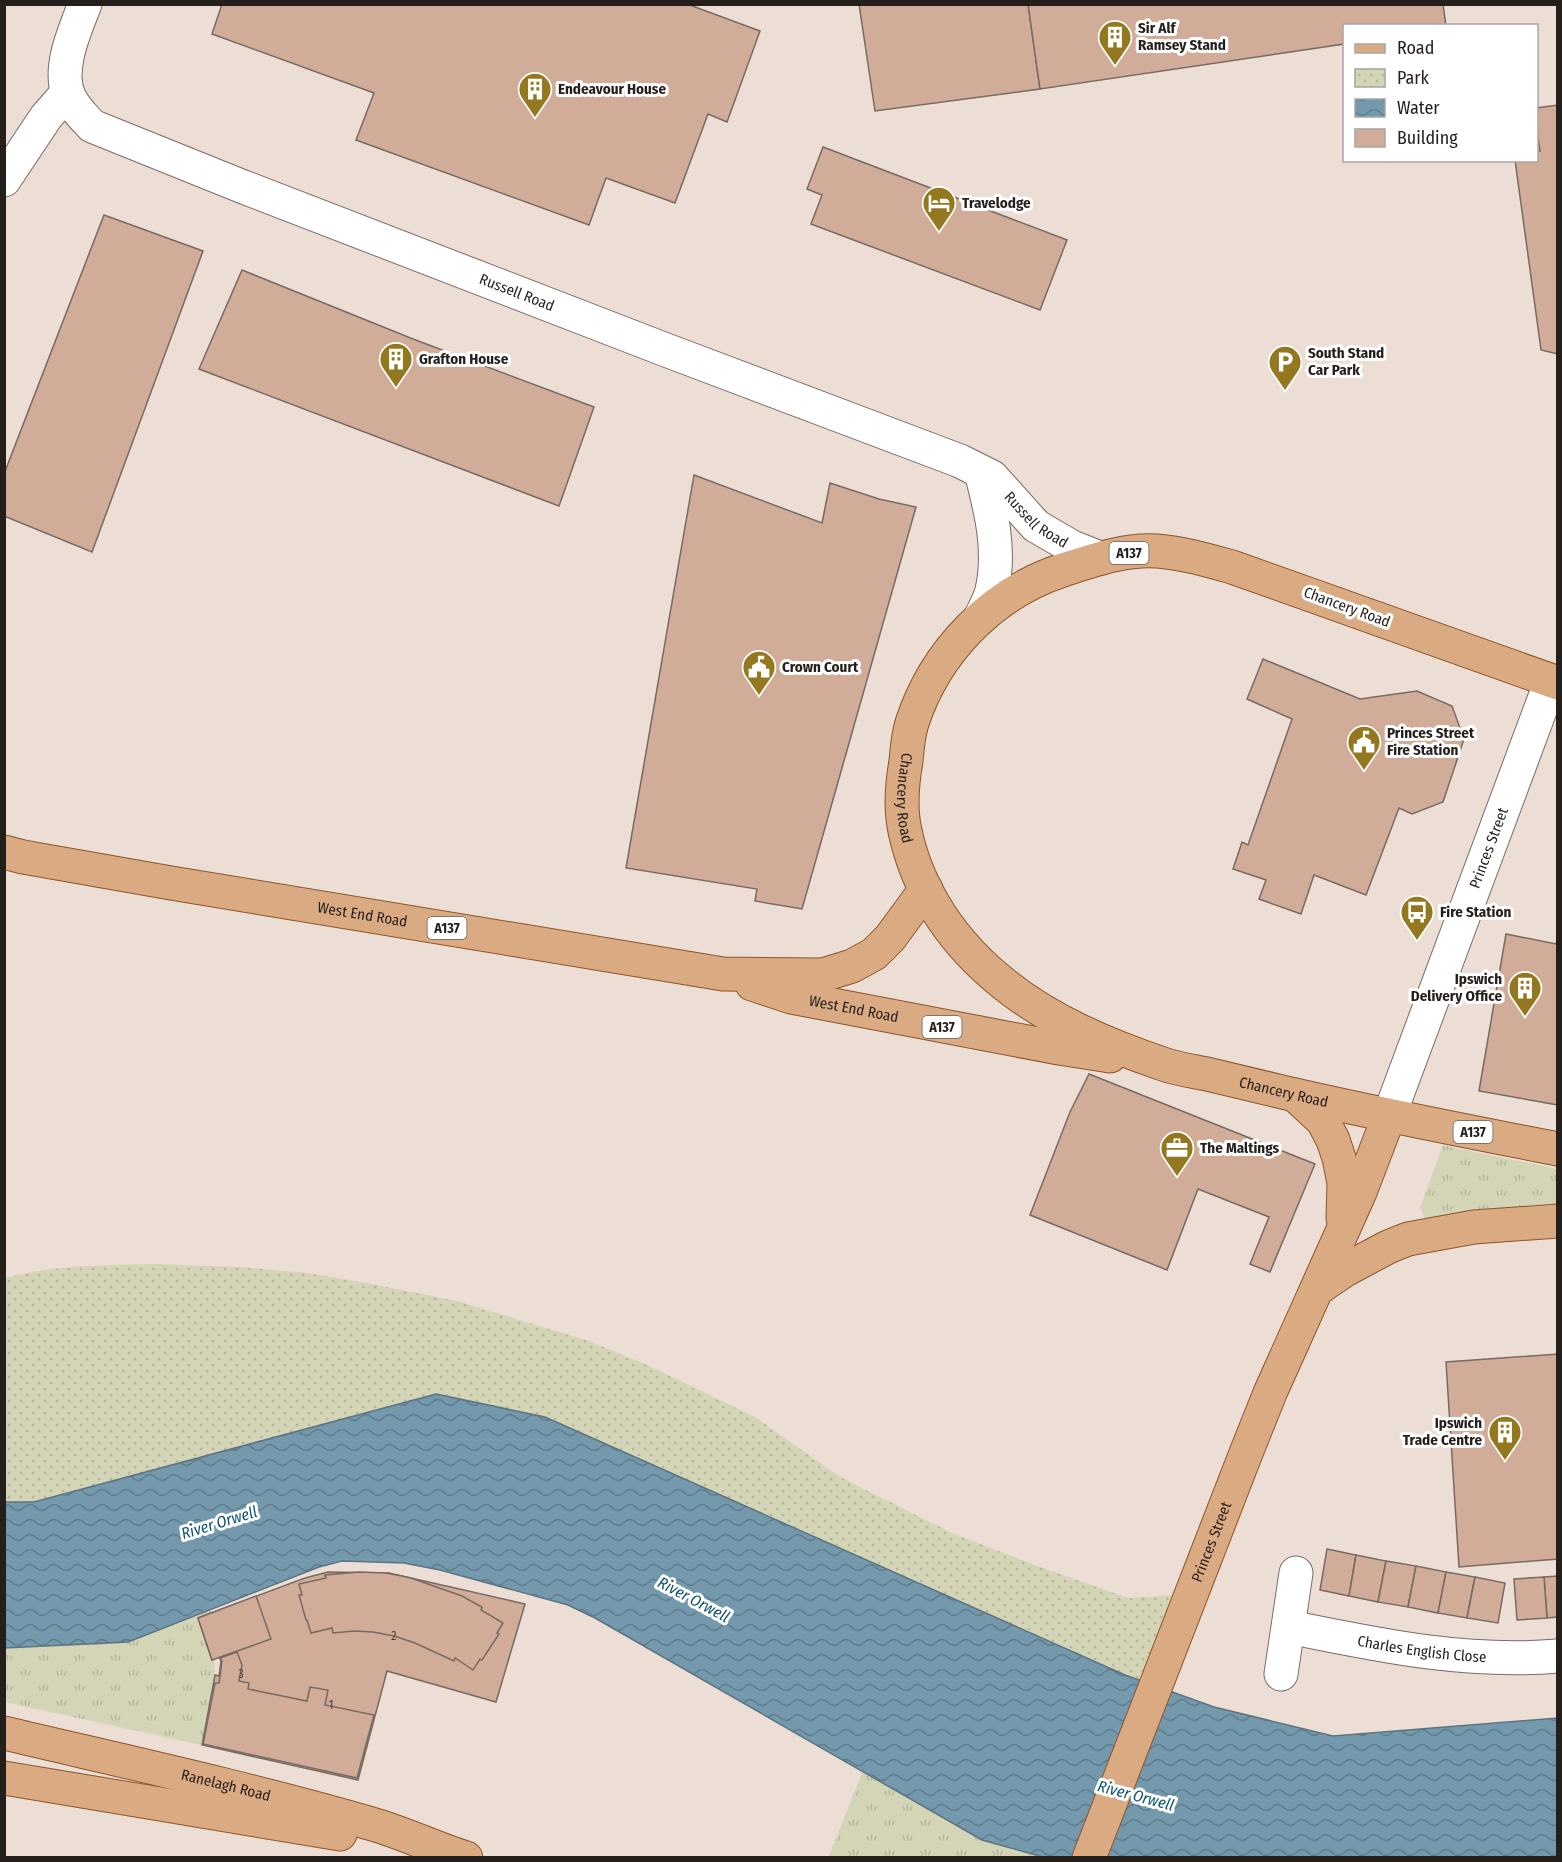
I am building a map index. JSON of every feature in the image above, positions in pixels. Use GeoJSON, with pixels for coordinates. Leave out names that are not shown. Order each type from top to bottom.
{"type":"FeatureCollection","features":[{"type":"Feature","properties":{"kind":"main road","name":"Chancery Road"},"geometry":{"type":"LineString","coordinates":[[1389,1116],[1165,1065],[1079,1031],[1043,1012],[1005,985],[960,943],[937,912],[911,854],[904,828],[902,784],[911,725],[932,678],[952,647],[981,616],[1022,588],[1049,574],[1100,558],[1155,551],[1189,555],[1232,567],[1555,677]]}},
{"type":"Feature","properties":{"kind":"main road","name":"West End Road"},"geometry":{"type":"LineString","coordinates":[[4,852],[171,883],[723,974],[823,975],[852,966],[874,954],[884,944],[926,889]]}},
{"type":"Feature","properties":{"kind":"main road","name":"West End Road"},"geometry":{"type":"LineString","coordinates":[[723,974],[791,997],[1059,1048],[1165,1065]]}},
{"type":"Feature","properties":{"kind":"main road","name":"Princes Street"},"geometry":{"type":"LineString","coordinates":[[1295,1095],[1323,1121],[1339,1158],[1344,1183],[1343,1230]]}},
{"type":"Feature","properties":{"kind":"main road","name":"A137"},"geometry":{"type":"LineString","coordinates":[[1389,1116],[1557,1149]]}},
{"type":"Feature","properties":{"kind":"main road","name":"Princes Street"},"geometry":{"type":"LineString","coordinates":[[1089,1857],[1270,1393],[1360,1192],[1389,1116]]}},
{"type":"Feature","properties":{"kind":"main road"},"geometry":{"type":"LineString","coordinates":[[1317,1289],[1345,1270],[1408,1239],[1474,1227],[1557,1221]]}},
{"type":"Feature","properties":{"kind":"main road","name":"Ranelagh Road"},"geometry":{"type":"LineString","coordinates":[[4,1733],[298,1804],[375,1825],[454,1854]]}},
{"type":"Feature","properties":{"kind":"main road","name":"Ranelagh Road"},"geometry":{"type":"LineString","coordinates":[[4,1778],[454,1854]]}},
{"type":"Feature","properties":{"kind":"street"},"geometry":{"type":"LineString","coordinates":[[4,180],[46,117],[67,93],[66,74],[70,41],[86,4]]}},
{"type":"Feature","properties":{"kind":"street","name":"Russell Road"},"geometry":{"type":"LineString","coordinates":[[67,93],[75,107],[92,126],[109,133],[666,350],[960,460],[992,477],[1036,526],[1072,547],[1100,558]]}},
{"type":"Feature","properties":{"kind":"street","name":"Russell Road"},"geometry":{"type":"LineString","coordinates":[[981,472],[995,532],[996,564],[992,591],[981,616]]}},
{"type":"Feature","properties":{"kind":"street","name":"Princes Street"},"geometry":{"type":"LineString","coordinates":[[1389,1116],[1555,677]]}},
{"type":"Feature","properties":{"kind":"street"},"geometry":{"type":"LineString","coordinates":[[1281,1674],[1296,1574]]}},
{"type":"Feature","properties":{"kind":"street","name":"Charles English Close"},"geometry":{"type":"LineString","coordinates":[[1289,1626],[1412,1651],[1463,1657],[1557,1656]]}},
{"type":"Feature","properties":{"kind":"green space"},"geometry":{"type":"Polygon","coordinates":[[[1443,1145],[1557,1169],[1557,1208],[1426,1221],[1420,1208],[1443,1145]]]}},
{"type":"Feature","properties":{"kind":"green space"},"geometry":{"type":"Polygon","coordinates":[[[154,1264],[238,1267],[308,1273],[457,1301],[589,1341],[645,1364],[755,1417],[840,1477],[954,1534],[1128,1598],[1190,1594],[1170,1692],[1125,1675],[545,1417],[34,1502],[5,1502],[5,1278],[60,1268],[154,1264]]]}},
{"type":"Feature","properties":{"kind":"green space"},"geometry":{"type":"Polygon","coordinates":[[[211,1610],[215,1671],[201,1745],[5,1702],[5,1648],[128,1642],[211,1610]]]}},
{"type":"Feature","properties":{"kind":"green space"},"geometry":{"type":"Polygon","coordinates":[[[863,1771],[982,1840],[1043,1857],[828,1858],[863,1771]]]}},
{"type":"Feature","properties":{"kind":"water","name":"River Orwell"},"geometry":{"type":"Polygon","coordinates":[[[436,1394],[545,1417],[1125,1675],[1214,1707],[1333,1736],[1557,1718],[1557,1857],[1043,1857],[982,1840],[595,1618],[568,1605],[440,1570],[404,1563],[342,1561],[319,1567],[128,1642],[5,1648],[5,1502],[34,1502],[436,1394]]]}},
{"type":"Feature","properties":{"kind":"building","name":"Endeavour House"},"geometry":{"type":"Polygon","coordinates":[[[222,4],[687,4],[760,31],[727,122],[708,114],[675,203],[606,178],[589,225],[356,140],[374,93],[212,34],[222,4]]]}},
{"type":"Feature","properties":{"kind":"building"},"geometry":{"type":"Polygon","coordinates":[[[859,4],[1028,4],[1040,89],[875,111],[859,4]]]}},
{"type":"Feature","properties":{"kind":"building","name":"Sir Alf Ramsey Stand"},"geometry":{"type":"Polygon","coordinates":[[[1028,4],[1443,4],[1446,24],[1343,24],[1343,44],[1040,89],[1028,4]]]}},
{"type":"Feature","properties":{"kind":"building"},"geometry":{"type":"Polygon","coordinates":[[[1558,105],[1558,354],[1541,350],[1515,162],[1538,162],[1538,151],[1540,151],[1538,108],[1558,105]]]}},
{"type":"Feature","properties":{"kind":"building","name":"Travelodge"},"geometry":{"type":"Polygon","coordinates":[[[823,147],[1067,240],[1040,310],[811,224],[822,195],[807,189],[823,147]]]}},
{"type":"Feature","properties":{"kind":"building"},"geometry":{"type":"Polygon","coordinates":[[[104,215],[203,251],[92,552],[4,516],[4,474],[104,215]]]}},
{"type":"Feature","properties":{"kind":"building","name":"Grafton House"},"geometry":{"type":"Polygon","coordinates":[[[242,270],[413,339],[594,407],[559,506],[199,369],[242,270]]]}},
{"type":"Feature","properties":{"kind":"building","name":"Crown Court"},"geometry":{"type":"Polygon","coordinates":[[[694,475],[822,523],[830,483],[879,499],[916,507],[802,909],[755,901],[757,889],[626,868],[694,475]]]}},
{"type":"Feature","properties":{"kind":"building","name":"Princes Street Fire Station"},"geometry":{"type":"Polygon","coordinates":[[[1263,659],[1360,699],[1417,691],[1452,706],[1464,739],[1443,802],[1412,814],[1399,808],[1366,895],[1314,875],[1301,914],[1259,899],[1266,880],[1233,869],[1242,842],[1248,845],[1292,719],[1247,699],[1263,659]]]}},
{"type":"Feature","properties":{"kind":"building","name":"Ipswich Delivery Office"},"geometry":{"type":"Polygon","coordinates":[[[1506,934],[1556,944],[1558,937],[1558,1105],[1479,1091],[1506,934]]]}},
{"type":"Feature","properties":{"kind":"building","name":"The Maltings"},"geometry":{"type":"Polygon","coordinates":[[[1089,1074],[1315,1164],[1270,1272],[1250,1264],[1269,1217],[1198,1189],[1167,1270],[1030,1215],[1070,1112],[1089,1074]]]}},
{"type":"Feature","properties":{"kind":"building","name":"Ipswich Trade Centre"},"geometry":{"type":"Polygon","coordinates":[[[1558,1354],[1558,1559],[1459,1567],[1446,1362],[1558,1354]]]}},
{"type":"Feature","properties":{"kind":"building"},"geometry":{"type":"Polygon","coordinates":[[[1327,1549],[1356,1555],[1349,1596],[1320,1590],[1327,1549]]]}},
{"type":"Feature","properties":{"kind":"building"},"geometry":{"type":"Polygon","coordinates":[[[1356,1555],[1386,1561],[1378,1602],[1349,1596],[1356,1555]]]}},
{"type":"Feature","properties":{"kind":"building"},"geometry":{"type":"Polygon","coordinates":[[[1386,1561],[1416,1566],[1408,1607],[1378,1602],[1386,1561]]]}},
{"type":"Feature","properties":{"kind":"building"},"geometry":{"type":"Polygon","coordinates":[[[1416,1566],[1446,1572],[1438,1613],[1408,1607],[1416,1566]]]}},
{"type":"Feature","properties":{"kind":"building"},"geometry":{"type":"Polygon","coordinates":[[[328,1572],[389,1573],[525,1604],[496,1702],[387,1671],[358,1780],[202,1745],[215,1675],[219,1676],[221,1661],[219,1657],[212,1660],[198,1618],[305,1578],[328,1572]]]}},
{"type":"Feature","properties":{"kind":"building"},"geometry":{"type":"Polygon","coordinates":[[[359,1572],[386,1573],[411,1578],[462,1596],[482,1607],[481,1610],[503,1623],[497,1633],[499,1634],[473,1670],[455,1658],[454,1661],[394,1636],[354,1631],[333,1633],[332,1628],[311,1633],[299,1595],[302,1595],[299,1584],[326,1578],[325,1575],[359,1572]]]}},
{"type":"Feature","properties":{"kind":"building"},"geometry":{"type":"Polygon","coordinates":[[[1446,1572],[1475,1577],[1467,1618],[1438,1613],[1446,1572]]]}},
{"type":"Feature","properties":{"kind":"building"},"geometry":{"type":"Polygon","coordinates":[[[1558,1576],[1558,1617],[1547,1618],[1544,1577],[1558,1576]]]}},
{"type":"Feature","properties":{"kind":"building"},"geometry":{"type":"Polygon","coordinates":[[[1475,1577],[1505,1583],[1498,1623],[1467,1618],[1475,1577]]]}},
{"type":"Feature","properties":{"kind":"building"},"geometry":{"type":"Polygon","coordinates":[[[1544,1577],[1547,1618],[1517,1620],[1514,1579],[1544,1577]]]}},
{"type":"Feature","properties":{"kind":"building"},"geometry":{"type":"Polygon","coordinates":[[[256,1596],[271,1639],[212,1660],[198,1618],[256,1596]]]}},
{"type":"Feature","properties":{"kind":"building"},"geometry":{"type":"Polygon","coordinates":[[[237,1652],[242,1665],[239,1681],[249,1683],[248,1689],[307,1701],[310,1687],[328,1690],[325,1705],[374,1715],[357,1778],[203,1744],[215,1683],[219,1683],[222,1661],[220,1658],[237,1652]]]}},
{"type":"Feature","properties":{"kind":"place","name":"Sir Alf Ramsey Stand"},"geometry":{"type":"Point","coordinates":[1115,66]}},
{"type":"Feature","properties":{"kind":"place","name":"Endeavour House"},"geometry":{"type":"Point","coordinates":[535,118]}},
{"type":"Feature","properties":{"kind":"place","name":"Travelodge"},"geometry":{"type":"Point","coordinates":[939,232]}},
{"type":"Feature","properties":{"kind":"place","name":"Grafton House"},"geometry":{"type":"Point","coordinates":[396,388]}},
{"type":"Feature","properties":{"kind":"place","name":"South Stand Car Park"},"geometry":{"type":"Point","coordinates":[1285,391]}},
{"type":"Feature","properties":{"kind":"place","name":"Crown Court"},"geometry":{"type":"Point","coordinates":[759,696]}},
{"type":"Feature","properties":{"kind":"place","name":"Princes Street Fire Station"},"geometry":{"type":"Point","coordinates":[1364,771]}},
{"type":"Feature","properties":{"kind":"place","name":"Fire Station"},"geometry":{"type":"Point","coordinates":[1417,941]}},
{"type":"Feature","properties":{"kind":"place","name":"Ipswich Delivery Office"},"geometry":{"type":"Point","coordinates":[1525,1017]}},
{"type":"Feature","properties":{"kind":"place","name":"The Maltings"},"geometry":{"type":"Point","coordinates":[1177,1177]}},
{"type":"Feature","properties":{"kind":"place","name":"Ipswich Trade Centre"},"geometry":{"type":"Point","coordinates":[1505,1461]}}]}
